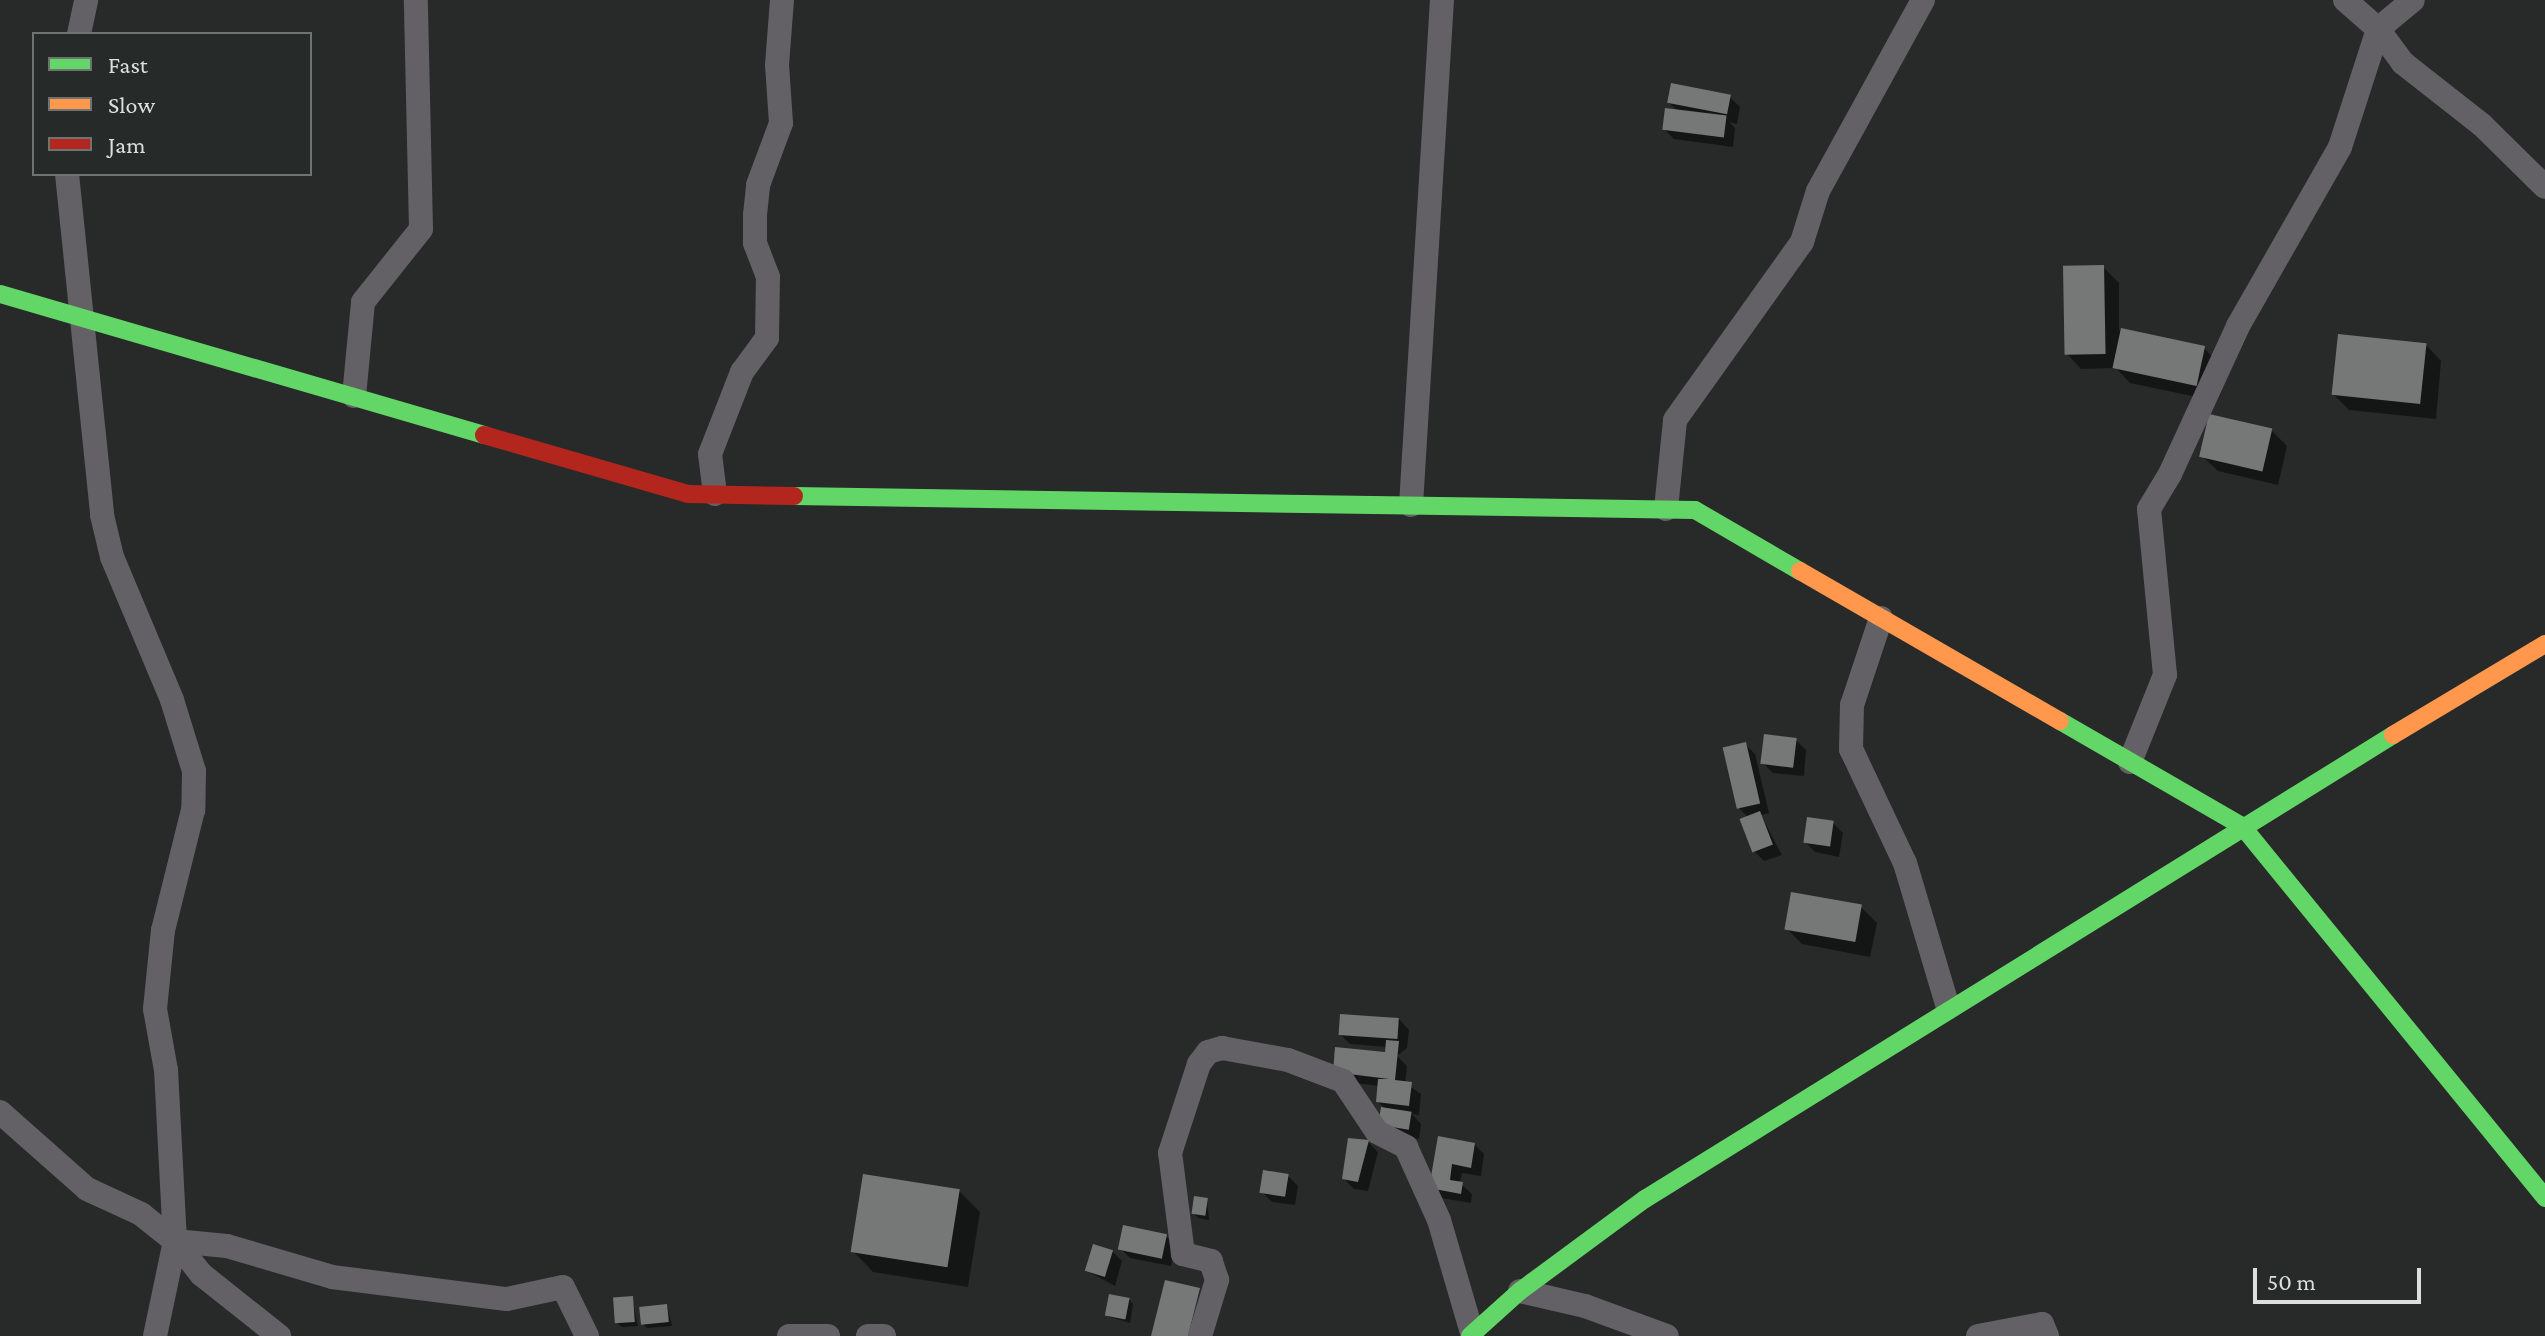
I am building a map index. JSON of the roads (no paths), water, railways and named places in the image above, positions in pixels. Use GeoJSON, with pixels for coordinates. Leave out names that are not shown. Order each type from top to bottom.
{"type":"FeatureCollection","features":[{"type":"Feature","properties":{"kind":"main road"},"geometry":{"type":"LineString","coordinates":[[0,294],[688,494],[1695,510],[2242,826],[2545,1198]]}},
{"type":"Feature","properties":{"kind":"main road"},"geometry":{"type":"LineString","coordinates":[[1470,1335],[1520,1291],[1645,1199],[1948,1007],[2545,644]]}},
{"type":"Feature","properties":{"kind":"street"},"geometry":{"type":"LineString","coordinates":[[79,32],[86,0]]}},
{"type":"Feature","properties":{"kind":"street"},"geometry":{"type":"LineString","coordinates":[[354,396],[363,302],[421,229],[416,0]]}},
{"type":"Feature","properties":{"kind":"street"},"geometry":{"type":"LineString","coordinates":[[715,494],[710,454],[742,372],[767,338],[768,277],[755,243],[755,215],[758,185],[781,123],[777,65],[782,0]]}},
{"type":"Feature","properties":{"kind":"street"},"geometry":{"type":"LineString","coordinates":[[1411,505],[1442,0]]}},
{"type":"Feature","properties":{"kind":"street"},"geometry":{"type":"LineString","coordinates":[[1666,509],[1675,420],[1802,242],[1818,191],[1923,0]]}},
{"type":"Feature","properties":{"kind":"street"},"geometry":{"type":"LineString","coordinates":[[2345,0],[2378,29],[2403,63],[2482,125],[2545,187]]}},
{"type":"Feature","properties":{"kind":"street"},"geometry":{"type":"LineString","coordinates":[[2130,762],[2165,675],[2149,509],[2170,474],[2238,326],[2340,147],[2378,29],[2413,0]]}},
{"type":"Feature","properties":{"kind":"street"},"geometry":{"type":"LineString","coordinates":[[67,176],[102,515],[112,557],[172,700],[194,771],[193,810],[163,930],[155,1009],[166,1070],[175,1241],[155,1336]]}},
{"type":"Feature","properties":{"kind":"street"},"geometry":{"type":"LineString","coordinates":[[1881,618],[1852,705],[1851,749],[1905,863],[1948,1007]]}},
{"type":"Feature","properties":{"kind":"street"},"geometry":{"type":"LineString","coordinates":[[1200,1336],[1217,1280],[1211,1261],[1183,1254],[1170,1153],[1199,1064],[1208,1052],[1222,1048],[1288,1060],[1343,1081],[1377,1132],[1406,1147],[1439,1220],[1470,1335]]}},
{"type":"Feature","properties":{"kind":"street"},"geometry":{"type":"LineString","coordinates":[[0,1112],[87,1189],[141,1214],[175,1241],[201,1274],[279,1336]]}},
{"type":"Feature","properties":{"kind":"street"},"geometry":{"type":"LineString","coordinates":[[175,1241],[227,1246],[332,1277],[493,1298],[563,1287],[587,1336]]}},
{"type":"Feature","properties":{"kind":"street"},"geometry":{"type":"LineString","coordinates":[[1520,1291],[1585,1306],[1667,1336]]}},
{"type":"Feature","properties":{"kind":"street"},"geometry":{"type":"LineString","coordinates":[[1978,1336],[2042,1324],[2047,1336]]}},
{"type":"Feature","properties":{"kind":"street"},"geometry":{"type":"LineString","coordinates":[[789,1336],[828,1336]]}},
{"type":"Feature","properties":{"kind":"street"},"geometry":{"type":"LineString","coordinates":[[868,1336],[884,1336]]}}]}
